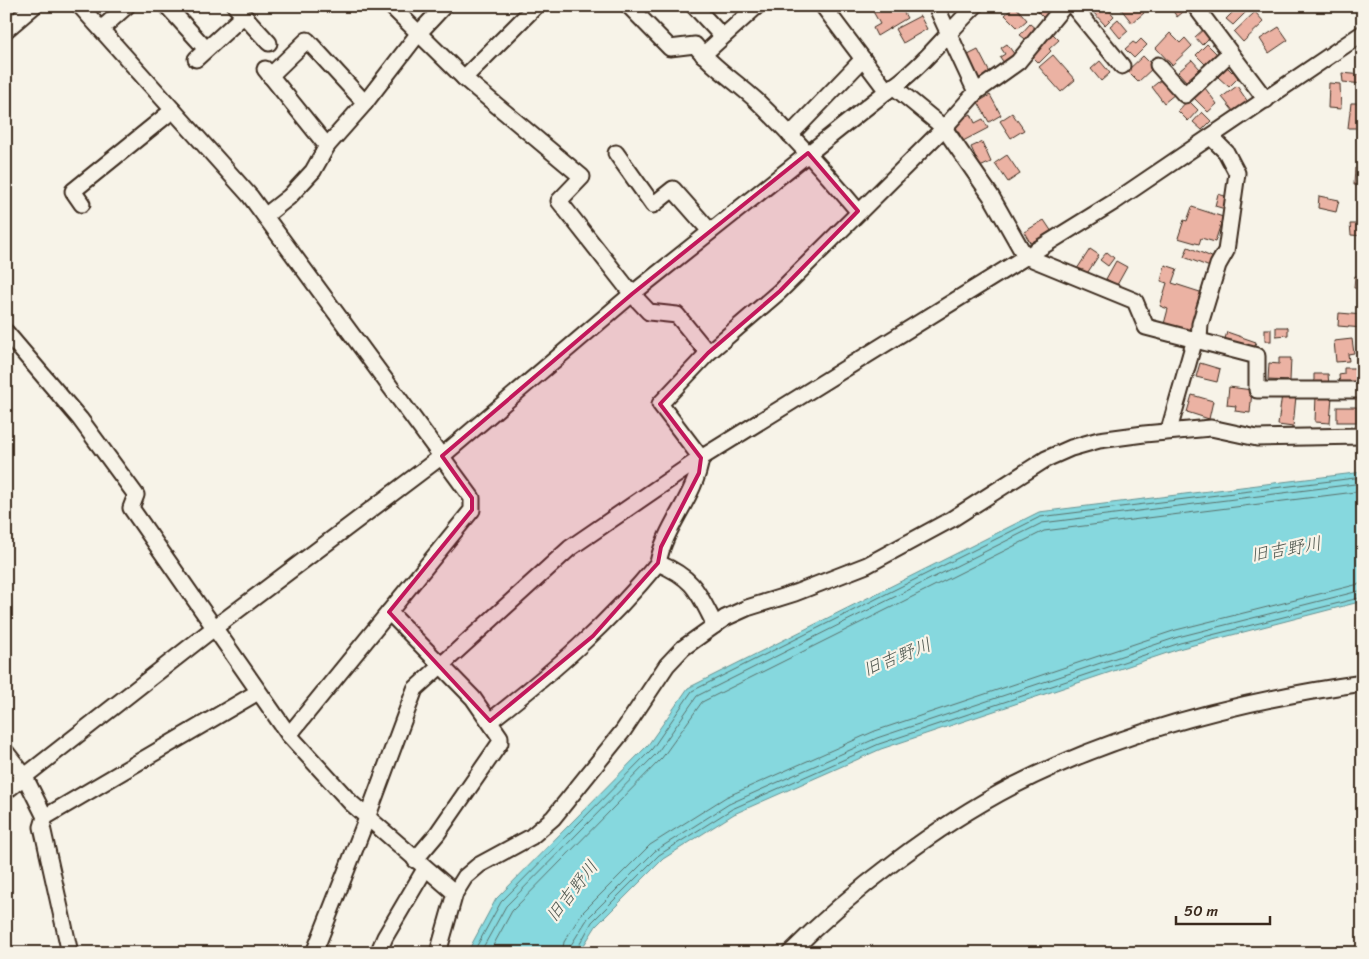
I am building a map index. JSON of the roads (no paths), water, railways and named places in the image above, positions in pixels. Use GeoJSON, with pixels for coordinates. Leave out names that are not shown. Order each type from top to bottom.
{"type":"FeatureCollection","features":[{"type":"Feature","properties":{"kind":"street"},"geometry":{"type":"LineString","coordinates":[[6,30],[34,6]]}},
{"type":"Feature","properties":{"kind":"street"},"geometry":{"type":"LineString","coordinates":[[80,6],[250,196],[472,498],[472,510],[289,735]]}},
{"type":"Feature","properties":{"kind":"street"},"geometry":{"type":"LineString","coordinates":[[101,29],[127,6]]}},
{"type":"Feature","properties":{"kind":"street"},"geometry":{"type":"LineString","coordinates":[[167,6],[201,54],[239,11],[269,43]]}},
{"type":"Feature","properties":{"kind":"street"},"geometry":{"type":"LineString","coordinates":[[391,6],[464,78],[582,177],[559,201],[632,294],[649,312],[677,316],[708,353]]}},
{"type":"Feature","properties":{"kind":"street"},"geometry":{"type":"LineString","coordinates":[[265,216],[288,197],[313,171],[327,146],[365,103],[418,34],[444,6]]}},
{"type":"Feature","properties":{"kind":"street"},"geometry":{"type":"LineString","coordinates":[[464,78],[536,6]]}},
{"type":"Feature","properties":{"kind":"street"},"geometry":{"type":"LineString","coordinates":[[629,6],[670,48],[695,45],[703,55],[755,100],[808,153],[858,211]]}},
{"type":"Feature","properties":{"kind":"street"},"geometry":{"type":"LineString","coordinates":[[694,6],[722,36]]}},
{"type":"Feature","properties":{"kind":"street"},"geometry":{"type":"LineString","coordinates":[[703,55],[757,6]]}},
{"type":"Feature","properties":{"kind":"street"},"geometry":{"type":"LineString","coordinates":[[823,6],[863,59],[890,89],[944,128],[991,196],[1025,256],[1135,301],[1146,327],[1257,356],[1257,390],[1363,390]]}},
{"type":"Feature","properties":{"kind":"street"},"geometry":{"type":"LineString","coordinates":[[936,6],[976,92]]}},
{"type":"Feature","properties":{"kind":"street"},"geometry":{"type":"LineString","coordinates":[[6,791],[214,628],[442,456],[632,294],[808,153],[890,89],[905,80],[947,33],[975,6]]}},
{"type":"Feature","properties":{"kind":"street"},"geometry":{"type":"LineString","coordinates":[[490,721],[540,682],[593,636],[658,563],[661,547],[699,473],[701,458],[660,404],[708,353],[780,291],[858,211],[944,128],[976,92],[1018,62],[1064,6]]}},
{"type":"Feature","properties":{"kind":"street"},"geometry":{"type":"LineString","coordinates":[[1073,6],[1122,66]]}},
{"type":"Feature","properties":{"kind":"street"},"geometry":{"type":"LineString","coordinates":[[1195,6],[1266,100]]}},
{"type":"Feature","properties":{"kind":"street"},"geometry":{"type":"LineString","coordinates":[[314,953],[415,689],[442,667],[570,548],[701,458],[1114,202],[1363,33]]}},
{"type":"Feature","properties":{"kind":"street"},"geometry":{"type":"LineString","coordinates":[[327,146],[267,72],[307,40],[365,103]]}},
{"type":"Feature","properties":{"kind":"street"},"geometry":{"type":"LineString","coordinates":[[1158,65],[1185,95],[1230,53]]}},
{"type":"Feature","properties":{"kind":"street"},"geometry":{"type":"LineString","coordinates":[[790,135],[863,59]]}},
{"type":"Feature","properties":{"kind":"street"},"geometry":{"type":"LineString","coordinates":[[82,204],[73,191],[173,110]]}},
{"type":"Feature","properties":{"kind":"street"},"geometry":{"type":"LineString","coordinates":[[1169,430],[1218,265],[1226,251],[1237,173],[1226,152],[1211,137]]}},
{"type":"Feature","properties":{"kind":"street"},"geometry":{"type":"LineString","coordinates":[[616,153],[653,205],[673,189],[710,231]]}},
{"type":"Feature","properties":{"kind":"street"},"geometry":{"type":"LineString","coordinates":[[6,332],[80,419],[136,496],[131,508],[289,735],[350,803],[455,893]]}},
{"type":"Feature","properties":{"kind":"street"},"geometry":{"type":"LineString","coordinates":[[438,953],[455,893],[465,877],[480,865],[531,837],[553,818],[623,731],[667,666],[683,648],[715,624],[747,608],[795,593],[875,561],[952,519],[1046,458],[1099,440],[1169,430],[1211,428],[1257,438],[1363,436]]}},
{"type":"Feature","properties":{"kind":"street"},"geometry":{"type":"LineString","coordinates":[[658,563],[678,571],[696,587],[715,624]]}},
{"type":"Feature","properties":{"kind":"street"},"geometry":{"type":"LineString","coordinates":[[378,953],[420,864],[437,834],[500,743],[500,737],[473,698],[389,612]]}},
{"type":"Feature","properties":{"kind":"street"},"geometry":{"type":"LineString","coordinates":[[790,953],[810,933],[869,882],[938,832],[1012,787],[1055,766],[1125,738],[1173,723],[1222,710],[1363,683]]}},
{"type":"Feature","properties":{"kind":"street"},"geometry":{"type":"LineString","coordinates":[[70,953],[42,827],[45,817],[258,692]]}},
{"type":"Feature","properties":{"kind":"street"},"geometry":{"type":"LineString","coordinates":[[6,752],[24,775],[45,817]]}},
{"type":"Feature","properties":{"kind":"water","name":"旧吉野川"},"geometry":{"type":"Polygon","coordinates":[[[1363,472],[1363,601],[1182,648],[881,749],[734,814],[663,859],[596,926],[579,953],[467,953],[496,899],[648,745],[688,688],[1039,512],[1363,472]]]}}]}
